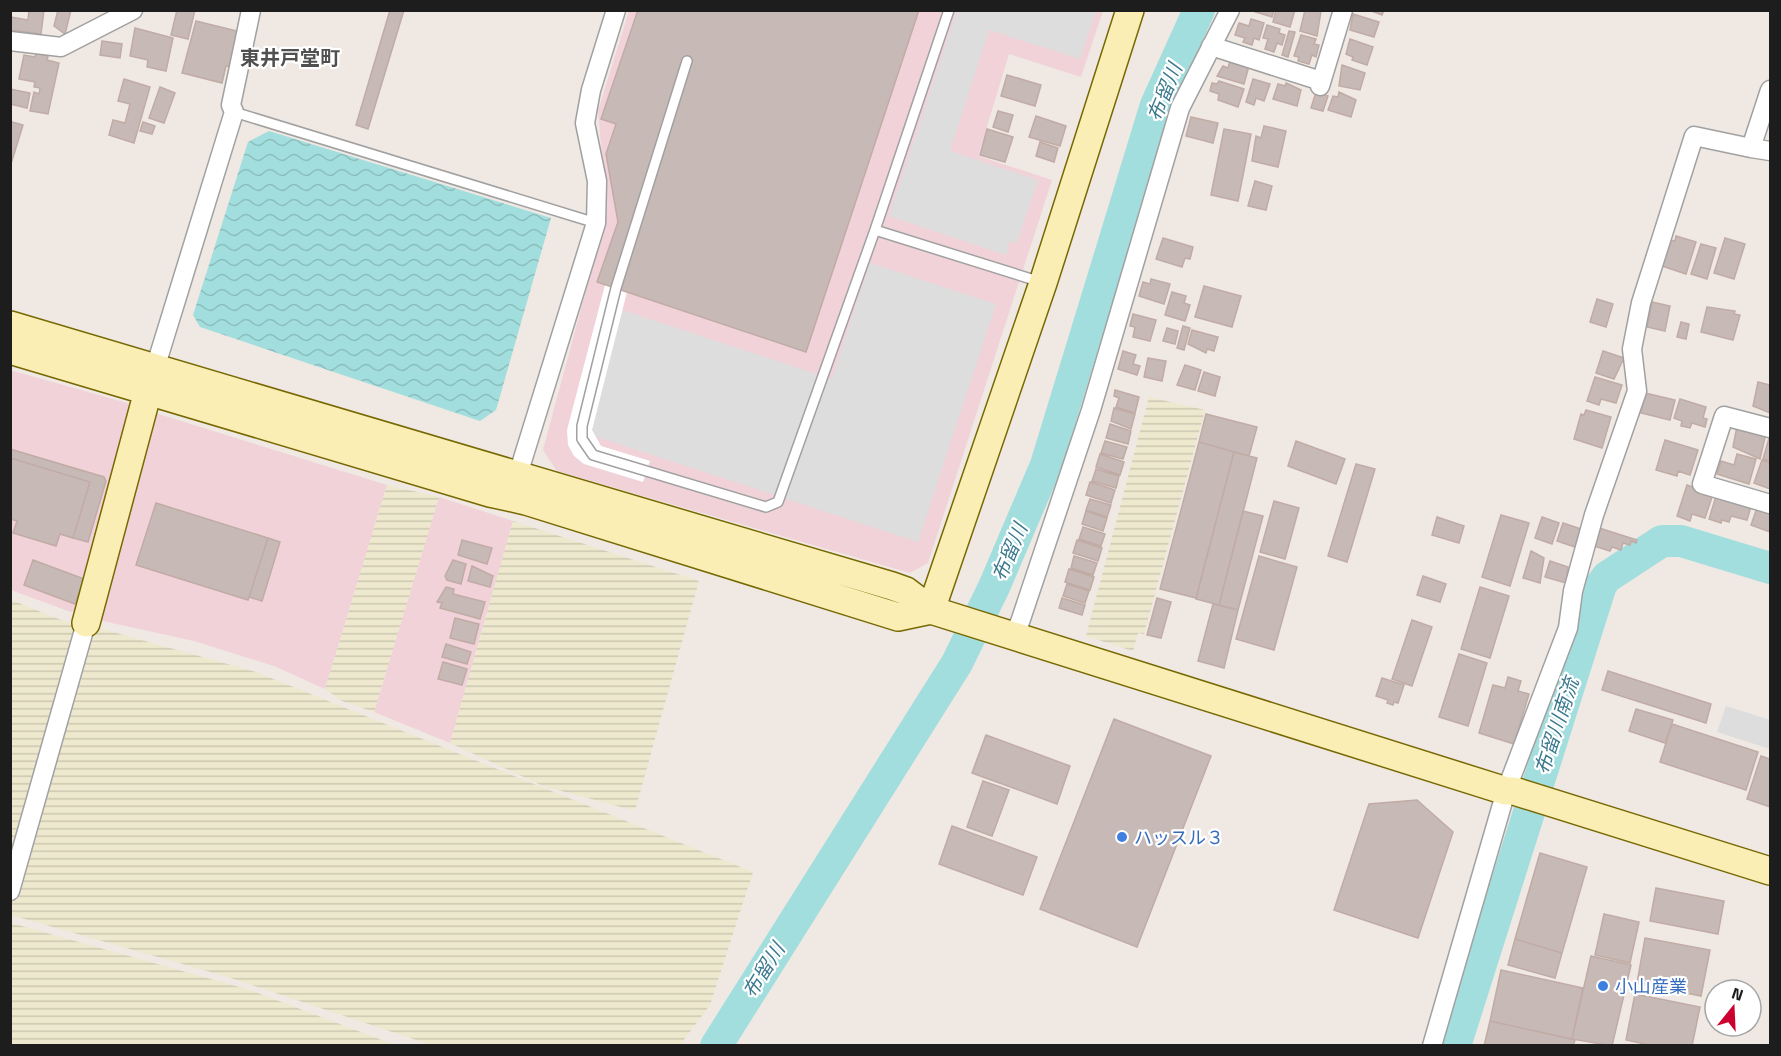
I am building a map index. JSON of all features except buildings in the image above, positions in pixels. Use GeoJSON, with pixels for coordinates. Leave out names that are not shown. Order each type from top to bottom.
{"type":"FeatureCollection","features":[{"type":"Feature","properties":{"kind":"street"},"geometry":{"type":"LineString","coordinates":[[10,40],[61,47],[133,10]]}},
{"type":"Feature","properties":{"kind":"street"},"geometry":{"type":"LineString","coordinates":[[10,891],[152,378],[234,112],[231,105],[251,10]]}},
{"type":"Feature","properties":{"kind":"street"},"geometry":{"type":"LineString","coordinates":[[514,486],[596,223],[597,181],[585,123],[591,90],[616,10]]}},
{"type":"Feature","properties":{"kind":"street"},"geometry":{"type":"LineString","coordinates":[[937,612],[1130,10]]}},
{"type":"Feature","properties":{"kind":"street"},"geometry":{"type":"LineString","coordinates":[[1006,633],[1020,622],[1091,410],[1180,108],[1230,10]]}},
{"type":"Feature","properties":{"kind":"street"},"geometry":{"type":"LineString","coordinates":[[1211,46],[1320,83],[1343,10]]}},
{"type":"Feature","properties":{"kind":"street"},"geometry":{"type":"LineString","coordinates":[[1751,148],[1770,90]]}},
{"type":"Feature","properties":{"kind":"street"},"geometry":{"type":"LineString","coordinates":[[1432,1046],[1510,791],[1568,628],[1573,591],[1594,515],[1638,391],[1632,349],[1641,303],[1694,136],[1770,151]]}},
{"type":"Feature","properties":{"kind":"street"},"geometry":{"type":"LineString","coordinates":[[10,325],[152,378],[514,486],[892,586],[906,591],[937,612],[1510,791],[1770,868]]}},
{"type":"Feature","properties":{"kind":"street"},"geometry":{"type":"LineString","coordinates":[[10,350],[152,378]]}},
{"type":"Feature","properties":{"kind":"street"},"geometry":{"type":"LineString","coordinates":[[1770,429],[1724,416],[1702,484],[1770,504]]}},
{"type":"Feature","properties":{"kind":"lane"},"geometry":{"type":"LineString","coordinates":[[687,61],[616,288],[582,426],[582,438],[593,455],[766,507],[778,502],[875,230],[949,10]]}},
{"type":"Feature","properties":{"kind":"lane"},"geometry":{"type":"LineString","coordinates":[[234,112],[596,223]]}},
{"type":"Feature","properties":{"kind":"lane"},"geometry":{"type":"LineString","coordinates":[[875,230],[1043,283]]}},
{"type":"Feature","properties":{"kind":"shaded area"},"geometry":{"type":"Polygon","coordinates":[[[629,11],[1103,11],[1081,77],[1009,54],[978,156],[1052,180],[928,563],[910,573],[557,471],[543,450],[607,212],[598,111],[629,11]]]}},
{"type":"Feature","properties":{"kind":"shaded area"},"geometry":{"type":"Polygon","coordinates":[[[957,11],[1096,11],[1080,59],[989,30],[950,151],[1038,180],[1017,243],[1010,241],[1006,255],[889,216],[957,11]]]}},
{"type":"Feature","properties":{"kind":"shaded area"},"geometry":{"type":"Polygon","coordinates":[[[870,263],[996,304],[918,542],[576,430],[616,308],[832,379],[870,263]]]}},
{"type":"Feature","properties":{"kind":"shaded area"},"geometry":{"type":"Polygon","coordinates":[[[10,370],[134,405],[79,608],[71,612],[11,590],[10,370]]]}},
{"type":"Feature","properties":{"kind":"shaded area"},"geometry":{"type":"Polygon","coordinates":[[[1149,397],[1205,410],[1144,634],[1138,633],[1133,651],[1086,636],[1149,397]]]}},
{"type":"Feature","properties":{"kind":"shaded area"},"geometry":{"type":"Polygon","coordinates":[[[152,412],[387,485],[325,689],[274,666],[194,641],[103,621],[98,616],[152,412]]]}},
{"type":"Feature","properties":{"kind":"shaded area"},"geometry":{"type":"Polygon","coordinates":[[[387,485],[439,497],[374,712],[342,701],[325,689],[387,485]]]}},
{"type":"Feature","properties":{"kind":"shaded area"},"geometry":{"type":"Polygon","coordinates":[[[439,497],[513,521],[450,743],[374,712],[439,497]]]}},
{"type":"Feature","properties":{"kind":"shaded area"},"geometry":{"type":"Polygon","coordinates":[[[513,521],[699,581],[636,807],[632,810],[543,786],[450,743],[513,521]]]}},
{"type":"Feature","properties":{"kind":"shaded area"},"geometry":{"type":"Polygon","coordinates":[[[11,600],[79,627],[11,859],[11,600]]]}},
{"type":"Feature","properties":{"kind":"shaded area"},"geometry":{"type":"Polygon","coordinates":[[[95,627],[256,672],[753,872],[710,1005],[680,1045],[431,1045],[228,977],[11,915],[11,904],[95,627]]]}},
{"type":"Feature","properties":{"kind":"shaded area"},"geometry":{"type":"Polygon","coordinates":[[[1726,706],[1770,720],[1770,749],[1717,732],[1726,706]]]}},
{"type":"Feature","properties":{"kind":"shaded area"},"geometry":{"type":"Polygon","coordinates":[[[11,923],[250,990],[395,1045],[11,1045],[11,923]]]}},
{"type":"Feature","properties":{"kind":"water"},"geometry":{"type":"Polygon","coordinates":[[[269,131],[551,218],[496,410],[480,421],[200,327],[193,315],[248,142],[269,131]]]}},
{"type":"Feature","properties":{"kind":"pier"},"geometry":{"type":"Polygon","coordinates":[[[605,285],[627,292],[592,430],[601,446],[650,461],[643,482],[584,464],[574,456],[568,445],[567,430],[605,285]]]}},
{"type":"Feature","properties":{"kind":"waterway","name":"布留川"},"geometry":{"type":"LineString","coordinates":[[716,1046],[957,663],[994,587],[1046,465],[1156,105],[1199,10]]}},
{"type":"Feature","properties":{"kind":"waterway","name":"布留川南流"},"geometry":{"type":"LineString","coordinates":[[1455,1046],[1601,585],[1607,577],[1662,541],[1681,541],[1770,568]]}},
{"type":"Feature","properties":{"kind":"place","name":"ハッスル３"},"geometry":{"type":"Point","coordinates":[1122,837]}},
{"type":"Feature","properties":{"kind":"place","name":"小山産業"},"geometry":{"type":"Point","coordinates":[1603,986]}},
{"type":"Feature","properties":{"kind":"district","name":"東井戸堂町"},"geometry":{"type":"Point","coordinates":[290,57]}}]}
